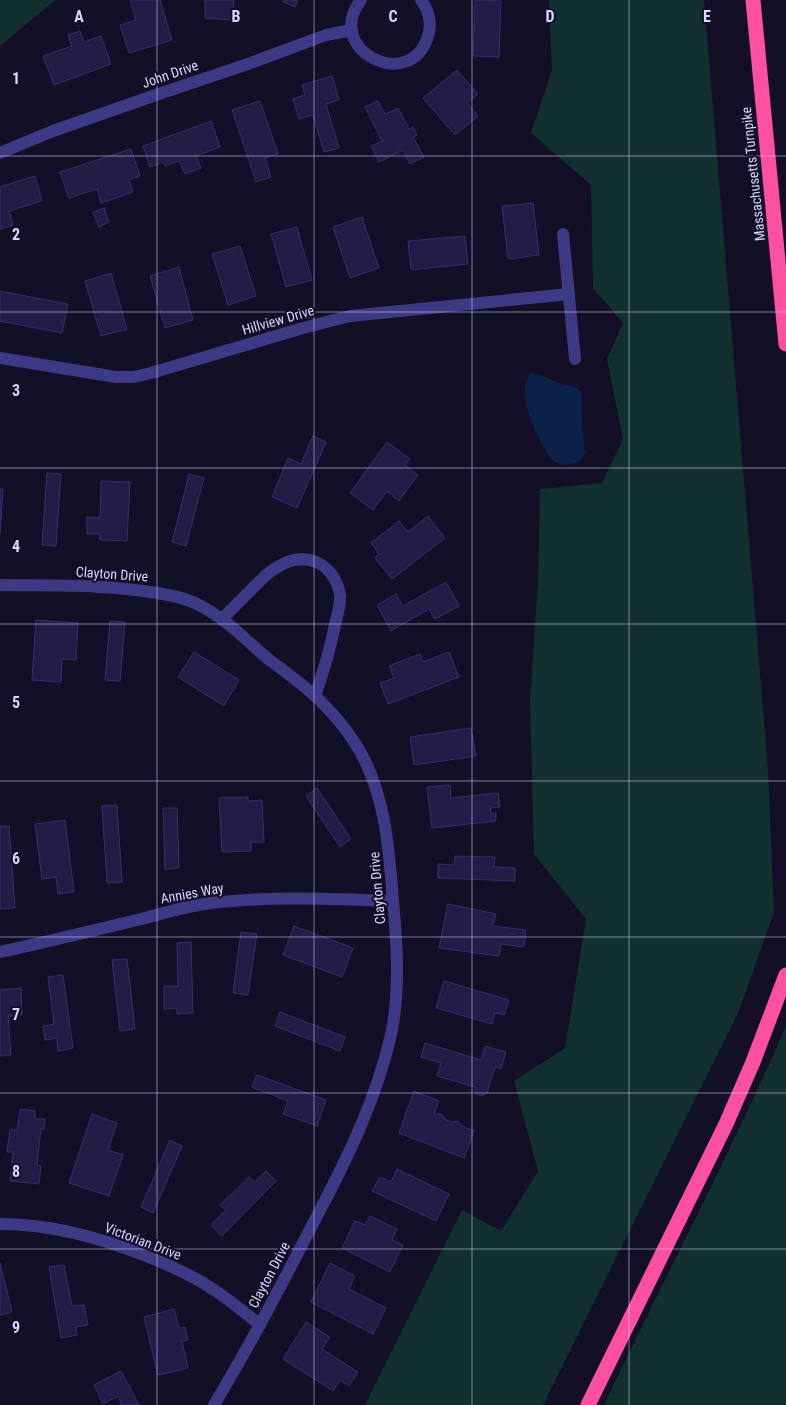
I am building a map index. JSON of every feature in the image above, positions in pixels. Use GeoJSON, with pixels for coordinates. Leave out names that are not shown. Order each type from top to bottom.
{"type":"FeatureCollection","features":[{"type":"Feature","properties":{"kind":"highway","name":"Massachusetts Turnpike"},"geometry":{"type":"LineString","coordinates":[[752,0],[786,344]]}},
{"type":"Feature","properties":{"kind":"highway"},"geometry":{"type":"LineString","coordinates":[[588,1405],[726,1124],[753,1062],[786,975]]}},
{"type":"Feature","properties":{"kind":"street"},"geometry":{"type":"LineString","coordinates":[[361,0],[353,15],[352,30],[359,48],[369,58],[385,64],[394,64],[410,59],[424,46],[429,34],[430,20],[421,0]]}},
{"type":"Feature","properties":{"kind":"street","name":"John Drive"},"geometry":{"type":"LineString","coordinates":[[0,153],[53,131],[326,35],[352,30]]}},
{"type":"Feature","properties":{"kind":"street"},"geometry":{"type":"LineString","coordinates":[[564,234],[575,359]]}},
{"type":"Feature","properties":{"kind":"street","name":"Hillview Drive"},"geometry":{"type":"LineString","coordinates":[[0,358],[125,378],[151,373],[350,316],[569,294]]}},
{"type":"Feature","properties":{"kind":"street"},"geometry":{"type":"LineString","coordinates":[[222,619],[266,575],[286,562],[306,559],[313,560],[325,567],[335,579],[340,595],[340,604],[329,654],[314,696]]}},
{"type":"Feature","properties":{"kind":"street","name":"Clayton Drive"},"geometry":{"type":"LineString","coordinates":[[0,585],[115,588],[146,591],[196,603],[222,619],[328,709],[354,742],[365,760],[373,779],[384,819],[389,850],[398,964],[392,1030],[381,1069],[369,1107],[350,1151],[260,1325],[214,1405]]}},
{"type":"Feature","properties":{"kind":"street","name":"Annies Way"},"geometry":{"type":"LineString","coordinates":[[0,952],[210,903],[287,899],[393,900]]}},
{"type":"Feature","properties":{"kind":"street","name":"Victorian Drive"},"geometry":{"type":"LineString","coordinates":[[0,1224],[20,1224],[58,1229],[95,1238],[138,1253],[187,1274],[214,1289],[260,1325]]}},
{"type":"Feature","properties":{"kind":"green space"},"geometry":{"type":"Polygon","coordinates":[[[0,0],[55,0],[0,46],[0,0]]]}},
{"type":"Feature","properties":{"kind":"green space"},"geometry":{"type":"Polygon","coordinates":[[[549,0],[704,0],[768,770],[774,912],[739,1011],[543,1405],[365,1405],[462,1210],[501,1231],[538,1171],[514,1081],[565,1048],[586,919],[534,854],[530,702],[538,580],[540,489],[602,483],[623,439],[607,359],[623,323],[593,288],[591,185],[531,133],[552,70],[549,0]]]}},
{"type":"Feature","properties":{"kind":"green space"},"geometry":{"type":"Polygon","coordinates":[[[786,1026],[786,1405],[604,1405],[720,1169],[786,1026]]]}},
{"type":"Feature","properties":{"kind":"water"},"geometry":{"type":"Polygon","coordinates":[[[530,373],[575,387],[581,392],[585,453],[581,459],[573,464],[559,464],[552,460],[531,421],[525,390],[526,381],[530,373]]]}},
{"type":"Feature","properties":{"kind":"building"},"geometry":{"type":"Polygon","coordinates":[[[130,0],[160,0],[172,40],[129,53],[120,25],[136,20],[130,0]]]}},
{"type":"Feature","properties":{"kind":"building"},"geometry":{"type":"Polygon","coordinates":[[[205,0],[234,0],[233,20],[205,18],[205,0]]]}},
{"type":"Feature","properties":{"kind":"building"},"geometry":{"type":"Polygon","coordinates":[[[284,0],[298,0],[295,7],[283,2],[284,0]]]}},
{"type":"Feature","properties":{"kind":"building"},"geometry":{"type":"Polygon","coordinates":[[[475,0],[501,1],[499,57],[473,56],[475,0]]]}},
{"type":"Feature","properties":{"kind":"building"},"geometry":{"type":"Polygon","coordinates":[[[80,31],[84,42],[101,36],[111,64],[54,85],[43,56],[72,46],[68,35],[80,31]]]}},
{"type":"Feature","properties":{"kind":"building"},"geometry":{"type":"Polygon","coordinates":[[[457,70],[478,94],[467,103],[478,116],[455,135],[423,98],[457,70]]]}},
{"type":"Feature","properties":{"kind":"building"},"geometry":{"type":"Polygon","coordinates":[[[332,76],[339,100],[326,104],[339,148],[324,152],[313,115],[299,119],[293,99],[305,95],[302,85],[332,76]]]}},
{"type":"Feature","properties":{"kind":"building"},"geometry":{"type":"Polygon","coordinates":[[[260,101],[278,154],[265,158],[271,177],[256,182],[232,110],[260,101]]]}},
{"type":"Feature","properties":{"kind":"building"},"geometry":{"type":"Polygon","coordinates":[[[378,101],[385,114],[398,108],[409,129],[413,127],[417,135],[413,137],[424,157],[410,164],[403,150],[379,162],[371,146],[382,141],[365,107],[378,101]]]}},
{"type":"Feature","properties":{"kind":"building"},"geometry":{"type":"Polygon","coordinates":[[[211,121],[220,147],[196,156],[201,168],[185,174],[179,161],[165,166],[163,162],[150,167],[143,146],[211,121]]]}},
{"type":"Feature","properties":{"kind":"building"},"geometry":{"type":"Polygon","coordinates":[[[131,149],[140,176],[129,180],[133,192],[101,203],[97,189],[69,198],[60,172],[131,149]]]}},
{"type":"Feature","properties":{"kind":"building"},"geometry":{"type":"Polygon","coordinates":[[[35,176],[42,201],[9,211],[13,225],[0,229],[0,187],[35,176]]]}},
{"type":"Feature","properties":{"kind":"building"},"geometry":{"type":"Polygon","coordinates":[[[533,203],[539,255],[508,259],[502,206],[533,203]]]}},
{"type":"Feature","properties":{"kind":"building"},"geometry":{"type":"Polygon","coordinates":[[[104,208],[109,222],[99,227],[93,212],[104,208]]]}},
{"type":"Feature","properties":{"kind":"building"},"geometry":{"type":"Polygon","coordinates":[[[362,217],[379,268],[350,278],[333,227],[362,217]]]}},
{"type":"Feature","properties":{"kind":"building"},"geometry":{"type":"Polygon","coordinates":[[[297,227],[312,280],[286,287],[271,234],[297,227]]]}},
{"type":"Feature","properties":{"kind":"building"},"geometry":{"type":"Polygon","coordinates":[[[465,236],[468,264],[411,270],[408,241],[465,236]]]}},
{"type":"Feature","properties":{"kind":"building"},"geometry":{"type":"Polygon","coordinates":[[[240,246],[256,296],[228,305],[212,254],[240,246]]]}},
{"type":"Feature","properties":{"kind":"building"},"geometry":{"type":"Polygon","coordinates":[[[179,267],[193,320],[165,328],[150,276],[179,267]]]}},
{"type":"Feature","properties":{"kind":"building"},"geometry":{"type":"Polygon","coordinates":[[[111,273],[127,329],[101,336],[85,281],[111,273]]]}},
{"type":"Feature","properties":{"kind":"building"},"geometry":{"type":"Polygon","coordinates":[[[0,291],[68,304],[62,333],[0,321],[0,291]]]}},
{"type":"Feature","properties":{"kind":"building"},"geometry":{"type":"Polygon","coordinates":[[[313,436],[326,442],[297,508],[272,497],[288,458],[301,464],[313,436]]]}},
{"type":"Feature","properties":{"kind":"building"},"geometry":{"type":"Polygon","coordinates":[[[387,442],[410,459],[405,465],[418,475],[399,501],[387,491],[373,510],[350,493],[387,442]]]}},
{"type":"Feature","properties":{"kind":"building"},"geometry":{"type":"Polygon","coordinates":[[[47,473],[61,474],[56,546],[42,545],[47,473]]]}},
{"type":"Feature","properties":{"kind":"building"},"geometry":{"type":"Polygon","coordinates":[[[189,474],[204,478],[186,546],[172,542],[189,474]]]}},
{"type":"Feature","properties":{"kind":"building"},"geometry":{"type":"Polygon","coordinates":[[[101,481],[130,482],[127,541],[100,540],[100,534],[87,534],[87,517],[100,518],[101,481]]]}},
{"type":"Feature","properties":{"kind":"building"},"geometry":{"type":"Polygon","coordinates":[[[0,489],[3,489],[0,533],[0,489]]]}},
{"type":"Feature","properties":{"kind":"building"},"geometry":{"type":"Polygon","coordinates":[[[428,516],[445,538],[392,579],[375,558],[379,554],[371,543],[399,521],[408,532],[428,516]]]}},
{"type":"Feature","properties":{"kind":"building"},"geometry":{"type":"Polygon","coordinates":[[[446,582],[459,606],[435,619],[429,609],[391,631],[377,605],[396,594],[403,606],[446,582]]]}},
{"type":"Feature","properties":{"kind":"building"},"geometry":{"type":"Polygon","coordinates":[[[36,620],[78,623],[76,660],[62,659],[61,682],[32,680],[36,620]]]}},
{"type":"Feature","properties":{"kind":"building"},"geometry":{"type":"Polygon","coordinates":[[[110,621],[125,622],[120,681],[105,680],[110,621]]]}},
{"type":"Feature","properties":{"kind":"building"},"geometry":{"type":"Polygon","coordinates":[[[194,652],[239,680],[224,706],[178,677],[194,652]]]}},
{"type":"Feature","properties":{"kind":"building"},"geometry":{"type":"Polygon","coordinates":[[[449,652],[459,677],[388,704],[380,683],[394,678],[389,666],[420,654],[423,662],[449,652]]]}},
{"type":"Feature","properties":{"kind":"building"},"geometry":{"type":"Polygon","coordinates":[[[471,728],[476,756],[414,765],[410,737],[471,728]]]}},
{"type":"Feature","properties":{"kind":"building"},"geometry":{"type":"Polygon","coordinates":[[[450,785],[451,798],[498,793],[500,807],[490,808],[491,814],[496,813],[496,821],[432,828],[427,787],[450,785]]]}},
{"type":"Feature","properties":{"kind":"building"},"geometry":{"type":"Polygon","coordinates":[[[317,788],[351,839],[340,847],[306,796],[317,788]]]}},
{"type":"Feature","properties":{"kind":"building"},"geometry":{"type":"Polygon","coordinates":[[[248,797],[248,801],[262,800],[264,842],[251,842],[251,851],[222,852],[219,798],[248,797]]]}},
{"type":"Feature","properties":{"kind":"building"},"geometry":{"type":"Polygon","coordinates":[[[117,805],[122,882],[107,883],[102,806],[117,805]]]}},
{"type":"Feature","properties":{"kind":"building"},"geometry":{"type":"Polygon","coordinates":[[[163,808],[177,808],[179,868],[165,869],[163,808]]]}},
{"type":"Feature","properties":{"kind":"building"},"geometry":{"type":"Polygon","coordinates":[[[65,820],[74,892],[58,894],[56,877],[42,879],[35,824],[65,820]]]}},
{"type":"Feature","properties":{"kind":"building"},"geometry":{"type":"Polygon","coordinates":[[[0,826],[9,826],[15,908],[0,909],[0,826]]]}},
{"type":"Feature","properties":{"kind":"building"},"geometry":{"type":"Polygon","coordinates":[[[455,856],[495,857],[494,867],[515,868],[515,881],[438,878],[438,864],[454,865],[455,856]]]}},
{"type":"Feature","properties":{"kind":"building"},"geometry":{"type":"Polygon","coordinates":[[[448,904],[496,914],[493,926],[526,930],[524,947],[501,944],[499,956],[439,948],[448,904]]]}},
{"type":"Feature","properties":{"kind":"building"},"geometry":{"type":"Polygon","coordinates":[[[294,926],[353,948],[342,977],[283,955],[294,926]]]}},
{"type":"Feature","properties":{"kind":"building"},"geometry":{"type":"Polygon","coordinates":[[[241,932],[257,934],[248,995],[233,993],[241,932]]]}},
{"type":"Feature","properties":{"kind":"building"},"geometry":{"type":"Polygon","coordinates":[[[191,942],[193,1013],[177,1014],[177,1008],[164,1009],[164,986],[178,986],[177,943],[191,942]]]}},
{"type":"Feature","properties":{"kind":"building"},"geometry":{"type":"Polygon","coordinates":[[[127,959],[135,1029],[120,1031],[112,960],[127,959]]]}},
{"type":"Feature","properties":{"kind":"building"},"geometry":{"type":"Polygon","coordinates":[[[63,975],[73,1048],[58,1051],[57,1038],[45,1040],[43,1026],[54,1024],[48,977],[63,975]]]}},
{"type":"Feature","properties":{"kind":"building"},"geometry":{"type":"Polygon","coordinates":[[[444,981],[509,1000],[504,1015],[495,1013],[492,1024],[436,1008],[444,981]]]}},
{"type":"Feature","properties":{"kind":"building"},"geometry":{"type":"Polygon","coordinates":[[[21,988],[22,1015],[8,1016],[11,1055],[0,1056],[0,990],[21,988]]]}},
{"type":"Feature","properties":{"kind":"building"},"geometry":{"type":"Polygon","coordinates":[[[280,1012],[345,1037],[340,1051],[275,1026],[280,1012]]]}},
{"type":"Feature","properties":{"kind":"building"},"geometry":{"type":"Polygon","coordinates":[[[425,1043],[481,1060],[485,1046],[506,1052],[501,1069],[495,1067],[487,1093],[481,1096],[475,1091],[475,1087],[437,1076],[441,1063],[421,1057],[425,1043]]]}},
{"type":"Feature","properties":{"kind":"building"},"geometry":{"type":"Polygon","coordinates":[[[257,1075],[326,1100],[317,1126],[283,1114],[288,1101],[252,1087],[257,1075]]]}},
{"type":"Feature","properties":{"kind":"building"},"geometry":{"type":"Polygon","coordinates":[[[414,1091],[439,1101],[434,1114],[441,1114],[446,1120],[452,1122],[458,1121],[462,1126],[474,1131],[464,1158],[399,1133],[414,1091]]]}},
{"type":"Feature","properties":{"kind":"building"},"geometry":{"type":"Polygon","coordinates":[[[20,1109],[35,1111],[35,1119],[45,1119],[44,1129],[41,1128],[37,1165],[41,1166],[39,1184],[10,1181],[13,1152],[7,1152],[10,1130],[17,1130],[20,1109]]]}},
{"type":"Feature","properties":{"kind":"building"},"geometry":{"type":"Polygon","coordinates":[[[92,1114],[117,1123],[108,1150],[123,1155],[109,1196],[69,1183],[92,1114]]]}},
{"type":"Feature","properties":{"kind":"building"},"geometry":{"type":"Polygon","coordinates":[[[170,1140],[182,1146],[153,1213],[141,1207],[170,1140]]]}},
{"type":"Feature","properties":{"kind":"building"},"geometry":{"type":"Polygon","coordinates":[[[397,1169],[449,1194],[436,1221],[372,1191],[380,1177],[391,1182],[397,1169]]]}},
{"type":"Feature","properties":{"kind":"building"},"geometry":{"type":"Polygon","coordinates":[[[266,1171],[276,1181],[222,1236],[211,1225],[226,1210],[220,1205],[249,1177],[255,1182],[266,1171]]]}},
{"type":"Feature","properties":{"kind":"building"},"geometry":{"type":"Polygon","coordinates":[[[370,1216],[397,1229],[392,1240],[403,1245],[390,1272],[342,1248],[355,1221],[365,1225],[370,1216]]]}},
{"type":"Feature","properties":{"kind":"building"},"geometry":{"type":"Polygon","coordinates":[[[0,1263],[12,1312],[0,1315],[0,1263]]]}},
{"type":"Feature","properties":{"kind":"building"},"geometry":{"type":"Polygon","coordinates":[[[330,1263],[355,1276],[349,1289],[386,1308],[373,1334],[311,1302],[330,1263]]]}},
{"type":"Feature","properties":{"kind":"building"},"geometry":{"type":"Polygon","coordinates":[[[64,1265],[72,1306],[84,1305],[88,1325],[76,1327],[77,1335],[61,1338],[49,1267],[64,1265]]]}},
{"type":"Feature","properties":{"kind":"building"},"geometry":{"type":"Polygon","coordinates":[[[174,1309],[179,1328],[185,1327],[188,1340],[182,1341],[188,1368],[158,1375],[144,1317],[174,1309]]]}},
{"type":"Feature","properties":{"kind":"building"},"geometry":{"type":"Polygon","coordinates":[[[306,1322],[330,1337],[322,1349],[358,1372],[349,1386],[340,1380],[333,1391],[283,1359],[306,1322]]]}},
{"type":"Feature","properties":{"kind":"building"},"geometry":{"type":"Polygon","coordinates":[[[121,1371],[139,1405],[122,1405],[118,1396],[103,1404],[94,1385],[121,1371]]]}}]}
